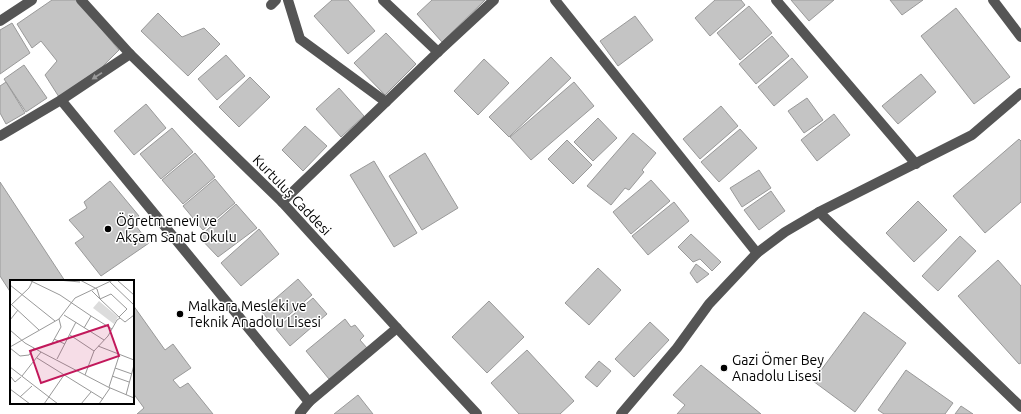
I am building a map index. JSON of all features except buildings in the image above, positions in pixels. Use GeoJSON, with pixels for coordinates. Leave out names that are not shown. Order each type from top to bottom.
{"type":"FeatureCollection","features":[{"type":"Feature","properties":{"kind":"street"},"geometry":{"type":"LineString","coordinates":[[0,21],[32,0]]}},
{"type":"Feature","properties":{"kind":"street","name":"Kurtuluş Caddesi"},"geometry":{"type":"LineString","coordinates":[[81,0],[130,54],[282,202],[477,414]]}},
{"type":"Feature","properties":{"kind":"street"},"geometry":{"type":"LineString","coordinates":[[288,0],[300,39],[386,102]]}},
{"type":"Feature","properties":{"kind":"street"},"geometry":{"type":"LineString","coordinates":[[383,0],[438,52]]}},
{"type":"Feature","properties":{"kind":"street"},"geometry":{"type":"LineString","coordinates":[[282,202],[494,0]]}},
{"type":"Feature","properties":{"kind":"street"},"geometry":{"type":"LineString","coordinates":[[555,0],[757,253]]}},
{"type":"Feature","properties":{"kind":"street"},"geometry":{"type":"LineString","coordinates":[[776,0],[916,164]]}},
{"type":"Feature","properties":{"kind":"street"},"geometry":{"type":"LineString","coordinates":[[993,0],[1021,37]]}},
{"type":"Feature","properties":{"kind":"street"},"geometry":{"type":"LineString","coordinates":[[0,136],[60,100],[130,54]]}},
{"type":"Feature","properties":{"kind":"street"},"geometry":{"type":"LineString","coordinates":[[621,414],[678,348],[709,304],[757,253],[785,232],[819,212],[972,136],[1021,93]]}},
{"type":"Feature","properties":{"kind":"street"},"geometry":{"type":"LineString","coordinates":[[60,100],[309,402]]}},
{"type":"Feature","properties":{"kind":"street"},"geometry":{"type":"LineString","coordinates":[[819,212],[1021,407]]}},
{"type":"Feature","properties":{"kind":"street"},"geometry":{"type":"LineString","coordinates":[[300,414],[309,402],[397,328]]}},
{"type":"Feature","properties":{"kind":"place","name":"Öğretmenevi ve Akşam Sanat Okulu"},"geometry":{"type":"Point","coordinates":[108,229]}},
{"type":"Feature","properties":{"kind":"place","name":"Malkara Mesleki ve Teknik Anadolu Lisesi"},"geometry":{"type":"Point","coordinates":[180,314]}},
{"type":"Feature","properties":{"kind":"place","name":"Gazi Ömer Bey Anadolu Lisesi"},"geometry":{"type":"Point","coordinates":[724,368]}}]}
